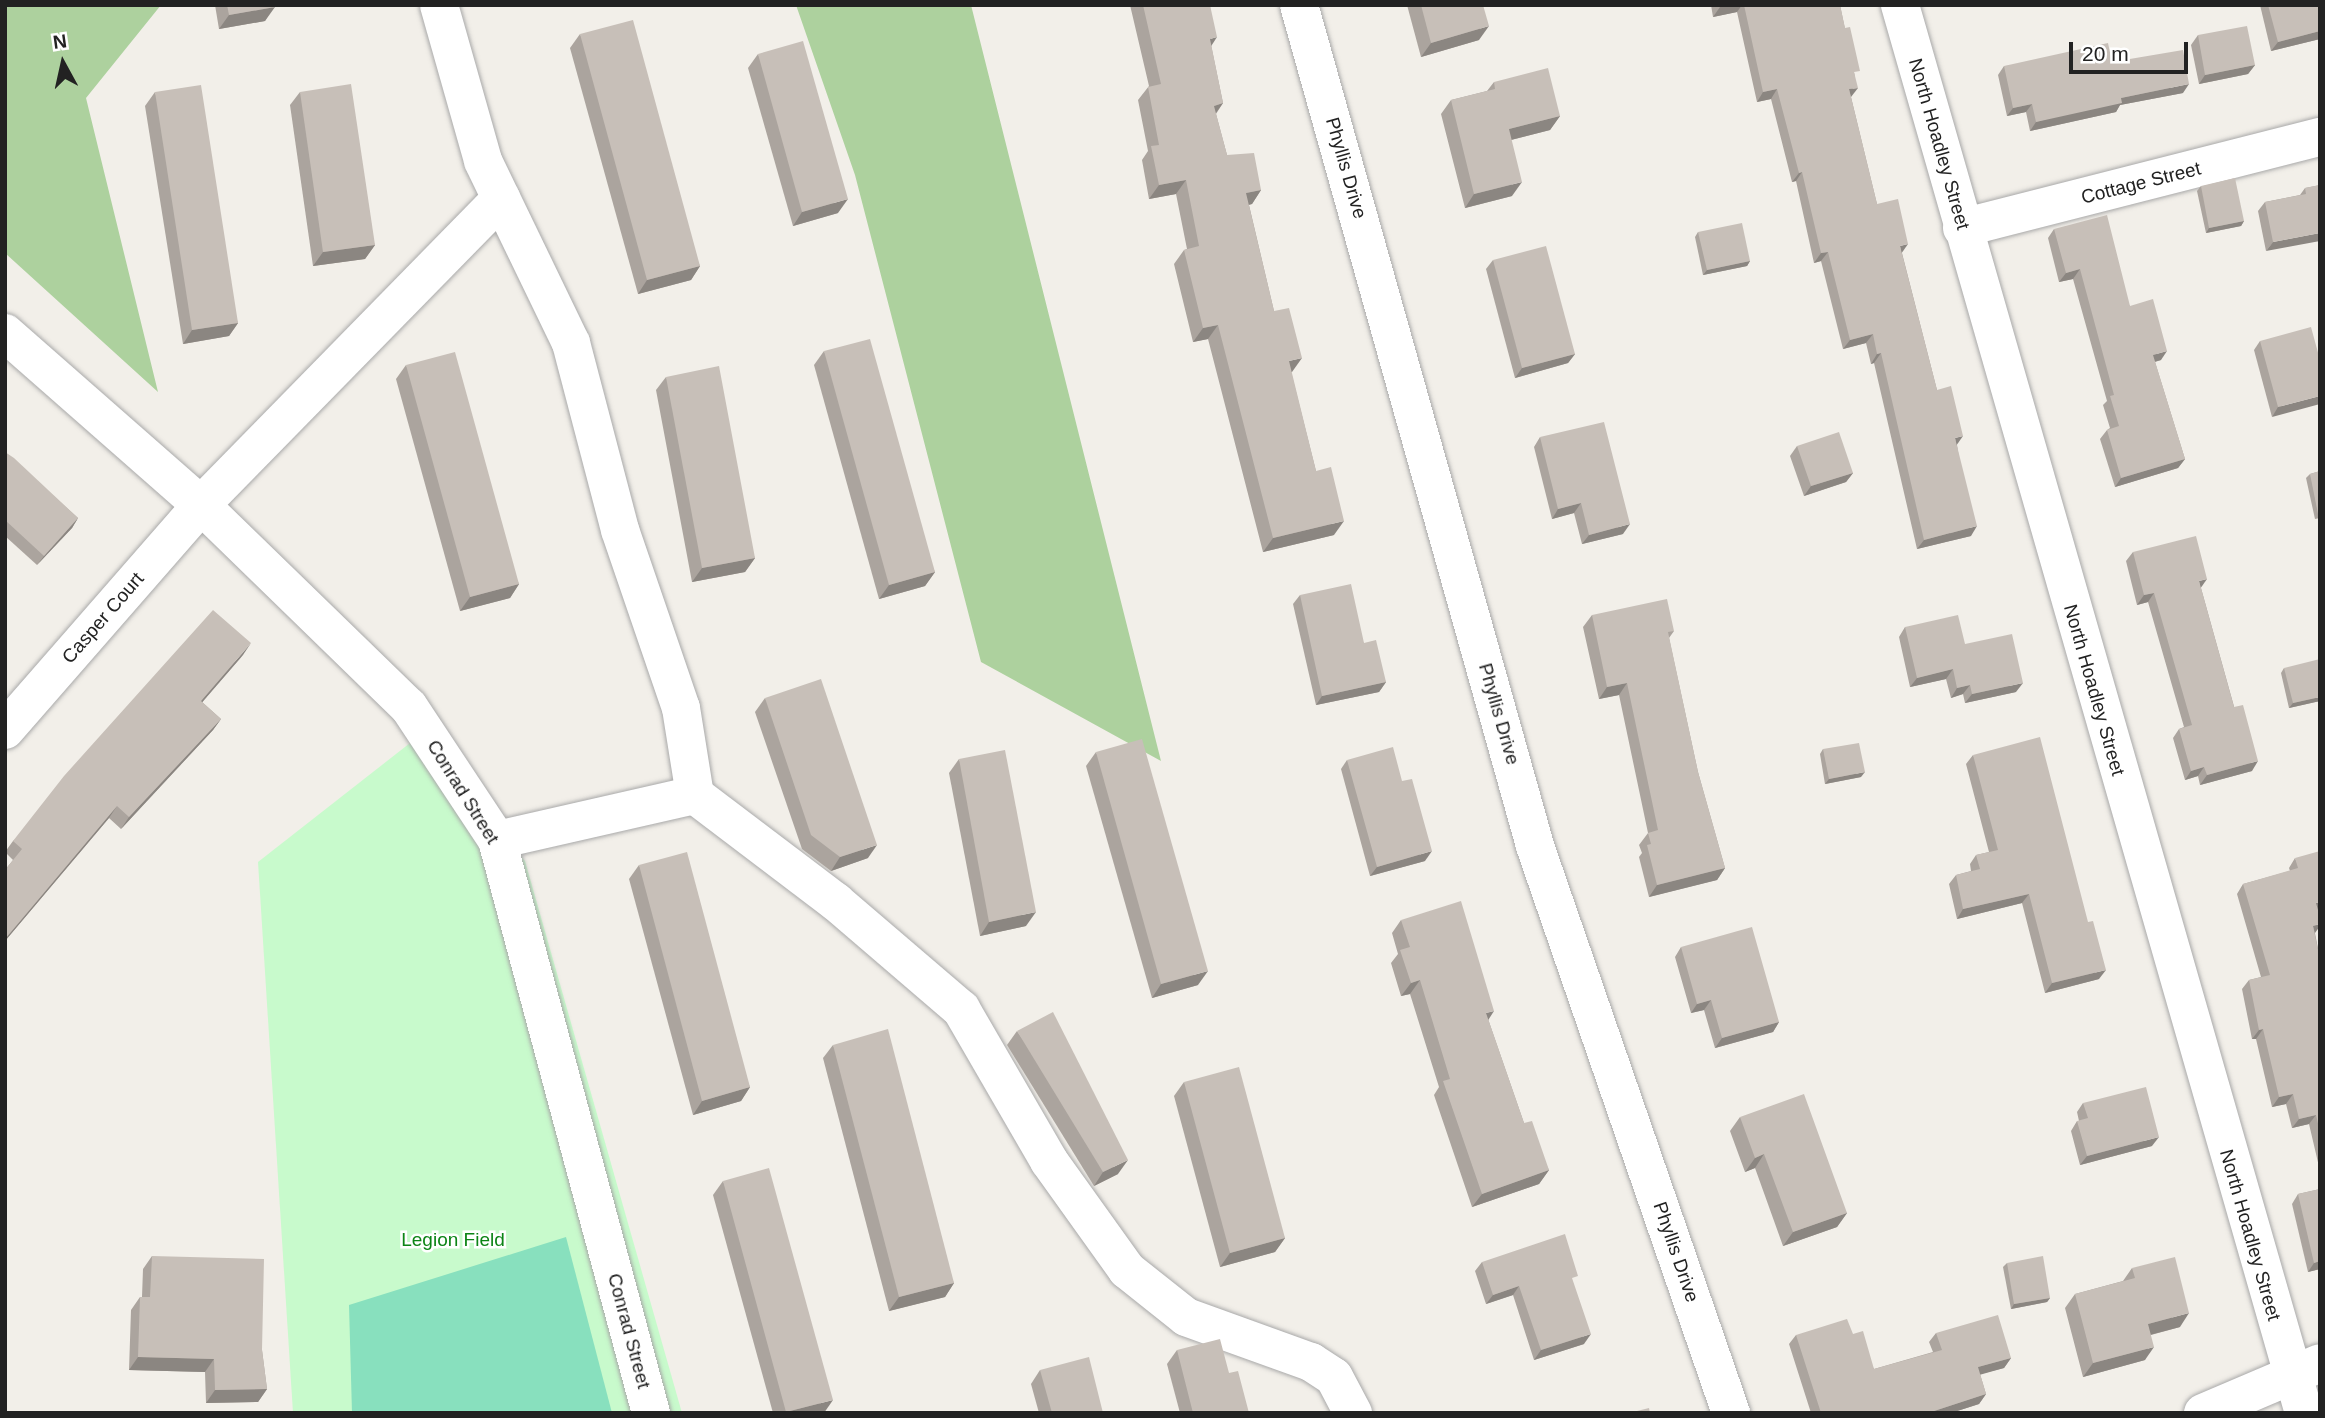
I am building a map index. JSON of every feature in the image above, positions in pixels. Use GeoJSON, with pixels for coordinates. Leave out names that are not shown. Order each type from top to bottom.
{"type":"FeatureCollection","features":[{"type":"Feature","properties":{"kind":"street"},"geometry":{"type":"LineString","coordinates":[[439,5],[483,161],[571,343],[620,530],[681,708],[695,795],[836,902],[961,1009],[1049,1161],[1126,1270],[1186,1317],[1311,1362],[1334,1377],[1353,1413]]}},
{"type":"Feature","properties":{"kind":"street","name":"Phyllis Drive"},"geometry":{"type":"LineString","coordinates":[[1299,5],[1535,846],[1731,1413]]}},
{"type":"Feature","properties":{"kind":"street","name":"North Hoadley Street"},"geometry":{"type":"LineString","coordinates":[[1900,5],[1962,228],[2305,1369],[2304,1413]]}},
{"type":"Feature","properties":{"kind":"street","name":"Cottage Street"},"geometry":{"type":"LineString","coordinates":[[1962,228],[2320,137]]}},
{"type":"Feature","properties":{"kind":"street","name":"Casper Court"},"geometry":{"type":"LineString","coordinates":[[5,730],[201,505],[501,199]]}},
{"type":"Feature","properties":{"kind":"street","name":"Conrad Street"},"geometry":{"type":"LineString","coordinates":[[5,334],[201,505],[409,707],[497,840],[651,1413]]}},
{"type":"Feature","properties":{"kind":"street"},"geometry":{"type":"LineString","coordinates":[[497,840],[695,795]]}},
{"type":"Feature","properties":{"kind":"street"},"geometry":{"type":"LineString","coordinates":[[2203,1413],[2305,1369]]}},
{"type":"Feature","properties":{"kind":"green space"},"geometry":{"type":"Polygon","coordinates":[[[5,5],[161,5],[86,98],[158,392],[5,253],[5,5]]]}},
{"type":"Feature","properties":{"kind":"green space"},"geometry":{"type":"Polygon","coordinates":[[[796,5],[971,5],[1161,761],[981,662],[855,175],[796,5]]]}},
{"type":"Feature","properties":{"kind":"green space","name":"Legion Field"},"geometry":{"type":"Polygon","coordinates":[[[419,736],[525,861],[682,1413],[293,1413],[258,862],[419,736]]]}},
{"type":"Feature","properties":{"kind":"green space"},"geometry":{"type":"Polygon","coordinates":[[[566,1237],[612,1413],[352,1413],[349,1305],[566,1237]]]}},
{"type":"Feature","properties":{"kind":"building"},"geometry":{"type":"Polygon","coordinates":[[[227,5],[274,5],[275,7],[229,15],[227,5]]]}},
{"type":"Feature","properties":{"kind":"building"},"geometry":{"type":"Polygon","coordinates":[[[1143,5],[1210,5],[1217,37],[1210,39],[1223,103],[1214,106],[1227,155],[1254,153],[1261,190],[1246,193],[1274,311],[1289,308],[1302,358],[1289,361],[1316,471],[1331,467],[1344,521],[1273,538],[1218,325],[1203,328],[1184,250],[1199,246],[1186,180],[1159,185],[1151,146],[1159,145],[1148,87],[1161,84],[1143,5]]]}},
{"type":"Feature","properties":{"kind":"building"},"geometry":{"type":"Polygon","coordinates":[[[1421,5],[1483,5],[1489,26],[1431,43],[1421,5]]]}},
{"type":"Feature","properties":{"kind":"building"},"geometry":{"type":"Polygon","coordinates":[[[1744,5],[1840,5],[1845,28],[1850,27],[1860,71],[1854,72],[1858,88],[1849,89],[1877,204],[1898,199],[1908,244],[1900,246],[1937,390],[1951,386],[1963,436],[1955,438],[1977,526],[1924,540],[1881,353],[1877,354],[1873,334],[1850,340],[1828,252],[1821,253],[1802,172],[1799,173],[1777,89],[1763,92],[1744,5]]]}},
{"type":"Feature","properties":{"kind":"building"},"geometry":{"type":"Polygon","coordinates":[[[2268,5],[2320,5],[2320,31],[2278,42],[2268,5]]]}},
{"type":"Feature","properties":{"kind":"building"},"geometry":{"type":"Polygon","coordinates":[[[633,20],[700,266],[647,280],[580,34],[633,20]]]}},
{"type":"Feature","properties":{"kind":"building"},"geometry":{"type":"Polygon","coordinates":[[[2247,26],[2255,65],[2205,75],[2198,35],[2247,26]]]}},
{"type":"Feature","properties":{"kind":"building"},"geometry":{"type":"Polygon","coordinates":[[[803,41],[848,199],[802,212],[758,54],[803,41]]]}},
{"type":"Feature","properties":{"kind":"building"},"geometry":{"type":"Polygon","coordinates":[[[2108,43],[2112,62],[2183,50],[2189,84],[2121,98],[2122,103],[2036,122],[2032,104],[2013,108],[2004,66],[2108,43]]]}},
{"type":"Feature","properties":{"kind":"building"},"geometry":{"type":"Polygon","coordinates":[[[1548,68],[1560,116],[1509,129],[1522,182],[1474,194],[1451,100],[1495,89],[1494,82],[1548,68]]]}},
{"type":"Feature","properties":{"kind":"building"},"geometry":{"type":"Polygon","coordinates":[[[351,84],[375,245],[323,252],[300,92],[351,84]]]}},
{"type":"Feature","properties":{"kind":"building"},"geometry":{"type":"Polygon","coordinates":[[[201,85],[238,323],[192,330],[155,92],[201,85]]]}},
{"type":"Feature","properties":{"kind":"building"},"geometry":{"type":"Polygon","coordinates":[[[2235,178],[2244,221],[2209,228],[2201,186],[2235,178]]]}},
{"type":"Feature","properties":{"kind":"building"},"geometry":{"type":"Polygon","coordinates":[[[2320,185],[2320,233],[2273,242],[2265,202],[2306,194],[2305,188],[2320,185]]]}},
{"type":"Feature","properties":{"kind":"building"},"geometry":{"type":"Polygon","coordinates":[[[2107,215],[2130,306],[2153,299],[2167,351],[2153,355],[2185,459],[2121,478],[2107,430],[2119,426],[2110,396],[2114,395],[2080,269],[2066,273],[2054,229],[2107,215]]]}},
{"type":"Feature","properties":{"kind":"building"},"geometry":{"type":"Polygon","coordinates":[[[1742,223],[1750,261],[1707,270],[1698,232],[1742,223]]]}},
{"type":"Feature","properties":{"kind":"building"},"geometry":{"type":"Polygon","coordinates":[[[1546,246],[1575,354],[1522,368],[1493,260],[1546,246]]]}},
{"type":"Feature","properties":{"kind":"building"},"geometry":{"type":"Polygon","coordinates":[[[2311,327],[2320,360],[2320,396],[2278,407],[2260,341],[2311,327]]]}},
{"type":"Feature","properties":{"kind":"building"},"geometry":{"type":"Polygon","coordinates":[[[870,339],[935,572],[889,585],[824,351],[870,339]]]}},
{"type":"Feature","properties":{"kind":"building"},"geometry":{"type":"Polygon","coordinates":[[[455,352],[519,584],[470,597],[406,365],[455,352]]]}},
{"type":"Feature","properties":{"kind":"building"},"geometry":{"type":"Polygon","coordinates":[[[719,366],[755,558],[702,568],[666,377],[719,366]]]}},
{"type":"Feature","properties":{"kind":"building"},"geometry":{"type":"Polygon","coordinates":[[[1604,422],[1630,524],[1589,535],[1581,503],[1558,509],[1540,437],[1604,422]]]}},
{"type":"Feature","properties":{"kind":"building"},"geometry":{"type":"Polygon","coordinates":[[[1839,432],[1853,473],[1811,486],[1797,446],[1839,432]]]}},
{"type":"Feature","properties":{"kind":"building"},"geometry":{"type":"Polygon","coordinates":[[[5,452],[78,518],[44,556],[5,520],[5,452]]]}},
{"type":"Feature","properties":{"kind":"building"},"geometry":{"type":"Polygon","coordinates":[[[2320,471],[2320,514],[2318,514],[2310,474],[2320,471]]]}},
{"type":"Feature","properties":{"kind":"building"},"geometry":{"type":"Polygon","coordinates":[[[2196,536],[2207,579],[2199,581],[2234,707],[2243,705],[2258,761],[2207,775],[2204,767],[2191,771],[2179,729],[2192,725],[2154,593],[2144,595],[2133,552],[2196,536]]]}},
{"type":"Feature","properties":{"kind":"building"},"geometry":{"type":"Polygon","coordinates":[[[1351,584],[1364,643],[1376,640],[1386,682],[1322,696],[1300,595],[1351,584]]]}},
{"type":"Feature","properties":{"kind":"building"},"geometry":{"type":"Polygon","coordinates":[[[1667,599],[1674,631],[1668,632],[1698,772],[1725,868],[1657,885],[1647,845],[1651,844],[1648,833],[1658,830],[1627,683],[1607,687],[1592,615],[1667,599]]]}},
{"type":"Feature","properties":{"kind":"building"},"geometry":{"type":"Polygon","coordinates":[[[213,610],[251,643],[201,701],[221,719],[129,817],[117,806],[5,939],[5,870],[22,849],[13,841],[64,776],[213,610]]]}},
{"type":"Feature","properties":{"kind":"building"},"geometry":{"type":"Polygon","coordinates":[[[1958,615],[1965,644],[2012,634],[2023,683],[1972,694],[1970,685],[1957,688],[1953,669],[1917,678],[1905,627],[1958,615]]]}},
{"type":"Feature","properties":{"kind":"building"},"geometry":{"type":"Polygon","coordinates":[[[2320,659],[2320,697],[2293,703],[2284,668],[2320,659]]]}},
{"type":"Feature","properties":{"kind":"building"},"geometry":{"type":"Polygon","coordinates":[[[821,679],[877,845],[840,857],[811,835],[765,698],[821,679]]]}},
{"type":"Feature","properties":{"kind":"building"},"geometry":{"type":"Polygon","coordinates":[[[2040,737],[2088,922],[2093,921],[2106,970],[2052,983],[2029,894],[1963,909],[1956,875],[1980,869],[1976,855],[1998,850],[1973,755],[2040,737]]]}},
{"type":"Feature","properties":{"kind":"building"},"geometry":{"type":"Polygon","coordinates":[[[1142,739],[1208,971],[1161,984],[1096,752],[1142,739]]]}},
{"type":"Feature","properties":{"kind":"building"},"geometry":{"type":"Polygon","coordinates":[[[1859,743],[1865,772],[1829,779],[1823,749],[1859,743]]]}},
{"type":"Feature","properties":{"kind":"building"},"geometry":{"type":"Polygon","coordinates":[[[1393,747],[1402,781],[1412,779],[1432,851],[1377,867],[1347,760],[1393,747]]]}},
{"type":"Feature","properties":{"kind":"building"},"geometry":{"type":"Polygon","coordinates":[[[1005,750],[1036,912],[989,922],[959,759],[1005,750]]]}},
{"type":"Feature","properties":{"kind":"building"},"geometry":{"type":"Polygon","coordinates":[[[2320,851],[2320,902],[2316,903],[2320,924],[2313,926],[2320,959],[2320,1132],[2316,1115],[2299,1119],[2293,1094],[2279,1097],[2263,1029],[2259,1030],[2249,980],[2270,975],[2243,884],[2298,868],[2295,858],[2320,851]]]}},
{"type":"Feature","properties":{"kind":"building"},"geometry":{"type":"Polygon","coordinates":[[[687,852],[750,1087],[702,1101],[639,865],[687,852]]]}},
{"type":"Feature","properties":{"kind":"building"},"geometry":{"type":"Polygon","coordinates":[[[1461,901],[1494,1011],[1486,1013],[1524,1123],[1532,1121],[1549,1170],[1482,1194],[1443,1081],[1450,1079],[1420,980],[1411,983],[1400,950],[1410,947],[1401,920],[1461,901]]]}},
{"type":"Feature","properties":{"kind":"building"},"geometry":{"type":"Polygon","coordinates":[[[1752,927],[1779,1022],[1722,1038],[1711,1000],[1697,1004],[1681,947],[1752,927]]]}},
{"type":"Feature","properties":{"kind":"building"},"geometry":{"type":"Polygon","coordinates":[[[1053,1012],[1128,1160],[1103,1172],[1017,1031],[1053,1012]]]}},
{"type":"Feature","properties":{"kind":"building"},"geometry":{"type":"Polygon","coordinates":[[[888,1029],[954,1283],[899,1297],[833,1045],[888,1029]]]}},
{"type":"Feature","properties":{"kind":"building"},"geometry":{"type":"Polygon","coordinates":[[[1239,1067],[1285,1238],[1230,1253],[1184,1082],[1239,1067]]]}},
{"type":"Feature","properties":{"kind":"building"},"geometry":{"type":"Polygon","coordinates":[[[2146,1087],[2159,1137],[2087,1156],[2077,1121],[2088,1118],[2083,1103],[2146,1087]]]}},
{"type":"Feature","properties":{"kind":"building"},"geometry":{"type":"Polygon","coordinates":[[[1804,1094],[1847,1213],[1793,1232],[1764,1154],[1755,1158],[1740,1117],[1804,1094]]]}},
{"type":"Feature","properties":{"kind":"building"},"geometry":{"type":"Polygon","coordinates":[[[769,1168],[833,1400],[786,1412],[723,1181],[769,1168]]]}},
{"type":"Feature","properties":{"kind":"building"},"geometry":{"type":"Polygon","coordinates":[[[2320,1189],[2320,1261],[2314,1263],[2298,1194],[2320,1189]]]}},
{"type":"Feature","properties":{"kind":"building"},"geometry":{"type":"Polygon","coordinates":[[[1565,1234],[1578,1276],[1572,1278],[1591,1334],[1541,1350],[1519,1286],[1493,1295],[1482,1262],[1565,1234]]]}},
{"type":"Feature","properties":{"kind":"building"},"geometry":{"type":"Polygon","coordinates":[[[152,1256],[264,1259],[262,1350],[267,1389],[215,1390],[214,1359],[138,1357],[140,1297],[150,1297],[152,1256]]]}},
{"type":"Feature","properties":{"kind":"building"},"geometry":{"type":"Polygon","coordinates":[[[2043,1256],[2050,1298],[2014,1304],[2007,1263],[2043,1256]]]}},
{"type":"Feature","properties":{"kind":"building"},"geometry":{"type":"Polygon","coordinates":[[[2175,1257],[2189,1313],[2148,1324],[2154,1347],[2093,1363],[2075,1294],[2135,1278],[2132,1268],[2175,1257]]]}},
{"type":"Feature","properties":{"kind":"building"},"geometry":{"type":"Polygon","coordinates":[[[1998,1315],[2011,1358],[1978,1367],[1986,1394],[1928,1413],[1821,1413],[1796,1335],[1847,1319],[1853,1334],[1863,1331],[1874,1369],[1942,1350],[1936,1333],[1998,1315]]]}},
{"type":"Feature","properties":{"kind":"building"},"geometry":{"type":"Polygon","coordinates":[[[1220,1339],[1229,1373],[1238,1371],[1249,1413],[1193,1413],[1177,1350],[1220,1339]]]}},
{"type":"Feature","properties":{"kind":"building"},"geometry":{"type":"Polygon","coordinates":[[[1089,1357],[1103,1413],[1052,1413],[1040,1370],[1089,1357]]]}},
{"type":"Feature","properties":{"kind":"building"},"geometry":{"type":"Polygon","coordinates":[[[1649,1408],[1650,1413],[1629,1413],[1649,1408]]]}}]}
